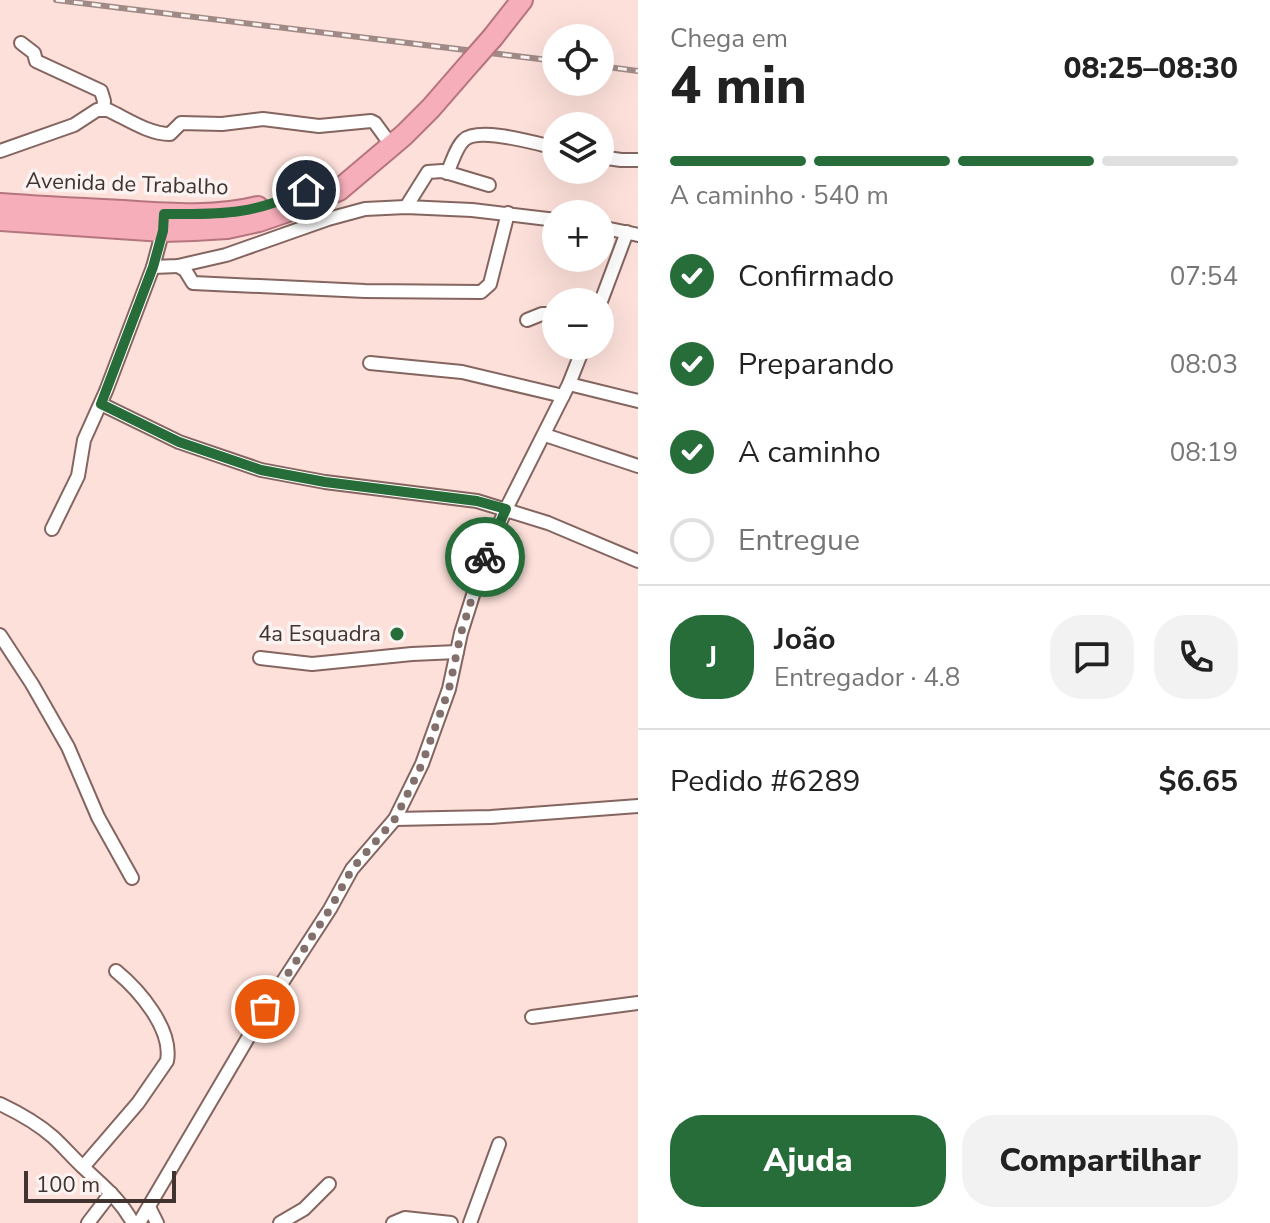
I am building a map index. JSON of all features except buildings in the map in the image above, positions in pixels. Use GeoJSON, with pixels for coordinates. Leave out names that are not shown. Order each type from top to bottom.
{"type":"FeatureCollection","features":[{"type":"Feature","properties":{"kind":"highway"},"geometry":{"type":"LineString","coordinates":[[391,145],[431,108],[522,0]]}},
{"type":"Feature","properties":{"kind":"highway","name":"Avenida de Trabalho"},"geometry":{"type":"LineString","coordinates":[[0,220],[45,215],[164,222],[201,214],[241,211],[357,173],[391,145]]}},
{"type":"Feature","properties":{"kind":"highway","name":"Avenida de Trabalho"},"geometry":{"type":"LineString","coordinates":[[0,204],[45,215]]}},
{"type":"Feature","properties":{"kind":"street"},"geometry":{"type":"LineString","coordinates":[[21,43],[34,53],[36,61],[101,91],[103,109]]}},
{"type":"Feature","properties":{"kind":"street"},"geometry":{"type":"LineString","coordinates":[[0,151],[74,125],[103,109],[165,134],[170,134],[186,122],[222,124],[263,119],[319,126],[371,121],[391,145]]}},
{"type":"Feature","properties":{"kind":"street"},"geometry":{"type":"LineString","coordinates":[[447,173],[462,141],[468,137],[500,136],[542,145]]}},
{"type":"Feature","properties":{"kind":"street"},"geometry":{"type":"LineString","coordinates":[[614,159],[638,160]]}},
{"type":"Feature","properties":{"kind":"street"},"geometry":{"type":"LineString","coordinates":[[406,207],[428,172],[447,173],[489,185]]}},
{"type":"Feature","properties":{"kind":"street"},"geometry":{"type":"LineString","coordinates":[[153,267],[178,266],[226,255],[351,212],[406,207],[542,218]]}},
{"type":"Feature","properties":{"kind":"street"},"geometry":{"type":"LineString","coordinates":[[178,266],[185,270],[193,283],[365,291],[481,292],[490,284],[508,213]]}},
{"type":"Feature","properties":{"kind":"street"},"geometry":{"type":"LineString","coordinates":[[52,529],[78,476],[84,440],[101,404],[153,267],[164,222]]}},
{"type":"Feature","properties":{"kind":"street"},"geometry":{"type":"LineString","coordinates":[[607,288],[633,233]]}},
{"type":"Feature","properties":{"kind":"street"},"geometry":{"type":"LineString","coordinates":[[527,320],[542,314]]}},
{"type":"Feature","properties":{"kind":"street"},"geometry":{"type":"LineString","coordinates":[[0,1104],[26,1117],[52,1136],[109,1189],[136,1223],[149,1207],[265,1009],[330,909],[352,869],[395,819],[422,764],[449,689],[486,554],[578,360]]}},
{"type":"Feature","properties":{"kind":"street"},"geometry":{"type":"LineString","coordinates":[[370,363],[462,372],[563,396]]}},
{"type":"Feature","properties":{"kind":"street"},"geometry":{"type":"LineString","coordinates":[[569,384],[638,401]]}},
{"type":"Feature","properties":{"kind":"street"},"geometry":{"type":"LineString","coordinates":[[101,404],[179,442],[261,470],[325,482],[477,501],[548,523],[638,561]]}},
{"type":"Feature","properties":{"kind":"street"},"geometry":{"type":"LineString","coordinates":[[545,435],[638,466]]}},
{"type":"Feature","properties":{"kind":"street"},"geometry":{"type":"LineString","coordinates":[[0,635],[68,747],[98,817],[132,878]]}},
{"type":"Feature","properties":{"kind":"street"},"geometry":{"type":"LineString","coordinates":[[260,658],[312,664],[457,652]]}},
{"type":"Feature","properties":{"kind":"street"},"geometry":{"type":"LineString","coordinates":[[395,819],[491,817],[638,806]]}},
{"type":"Feature","properties":{"kind":"street"},"geometry":{"type":"LineString","coordinates":[[83,1167],[138,1103],[167,1061],[168,1044],[151,1010],[116,971]]}},
{"type":"Feature","properties":{"kind":"street"},"geometry":{"type":"LineString","coordinates":[[532,1017],[638,1003]]}},
{"type":"Feature","properties":{"kind":"street"},"geometry":{"type":"LineString","coordinates":[[470,1223],[499,1144]]}},
{"type":"Feature","properties":{"kind":"street"},"geometry":{"type":"LineString","coordinates":[[280,1223],[304,1209],[329,1184]]}},
{"type":"Feature","properties":{"kind":"street"},"geometry":{"type":"LineString","coordinates":[[88,1223],[111,1193]]}},
{"type":"Feature","properties":{"kind":"street"},"geometry":{"type":"LineString","coordinates":[[149,1207],[157,1223]]}},
{"type":"Feature","properties":{"kind":"street"},"geometry":{"type":"LineString","coordinates":[[393,1223],[405,1218],[451,1223]]}},
{"type":"Feature","properties":{"kind":"railway"},"geometry":{"type":"LineString","coordinates":[[56,0],[542,59]]}},
{"type":"Feature","properties":{"kind":"railway"},"geometry":{"type":"LineString","coordinates":[[614,68],[638,71]]}},
{"type":"Feature","properties":{"kind":"way so far"},"geometry":{"type":"LineString","coordinates":[[265,1009],[330,909],[352,869],[395,819],[409,791],[449,689],[461,633],[485,557]]}},
{"type":"Feature","properties":{"kind":"place","name":"4a Esquadra"},"geometry":{"type":"Point","coordinates":[397,634]}},
{"type":"Feature","properties":{"kind":"route"},"geometry":{"type":"LineString","coordinates":[[306,190],[241,211],[164,214],[163,231],[153,267],[101,404],[179,442],[261,470],[325,482],[477,501],[506,509],[485,557]]}}]}
